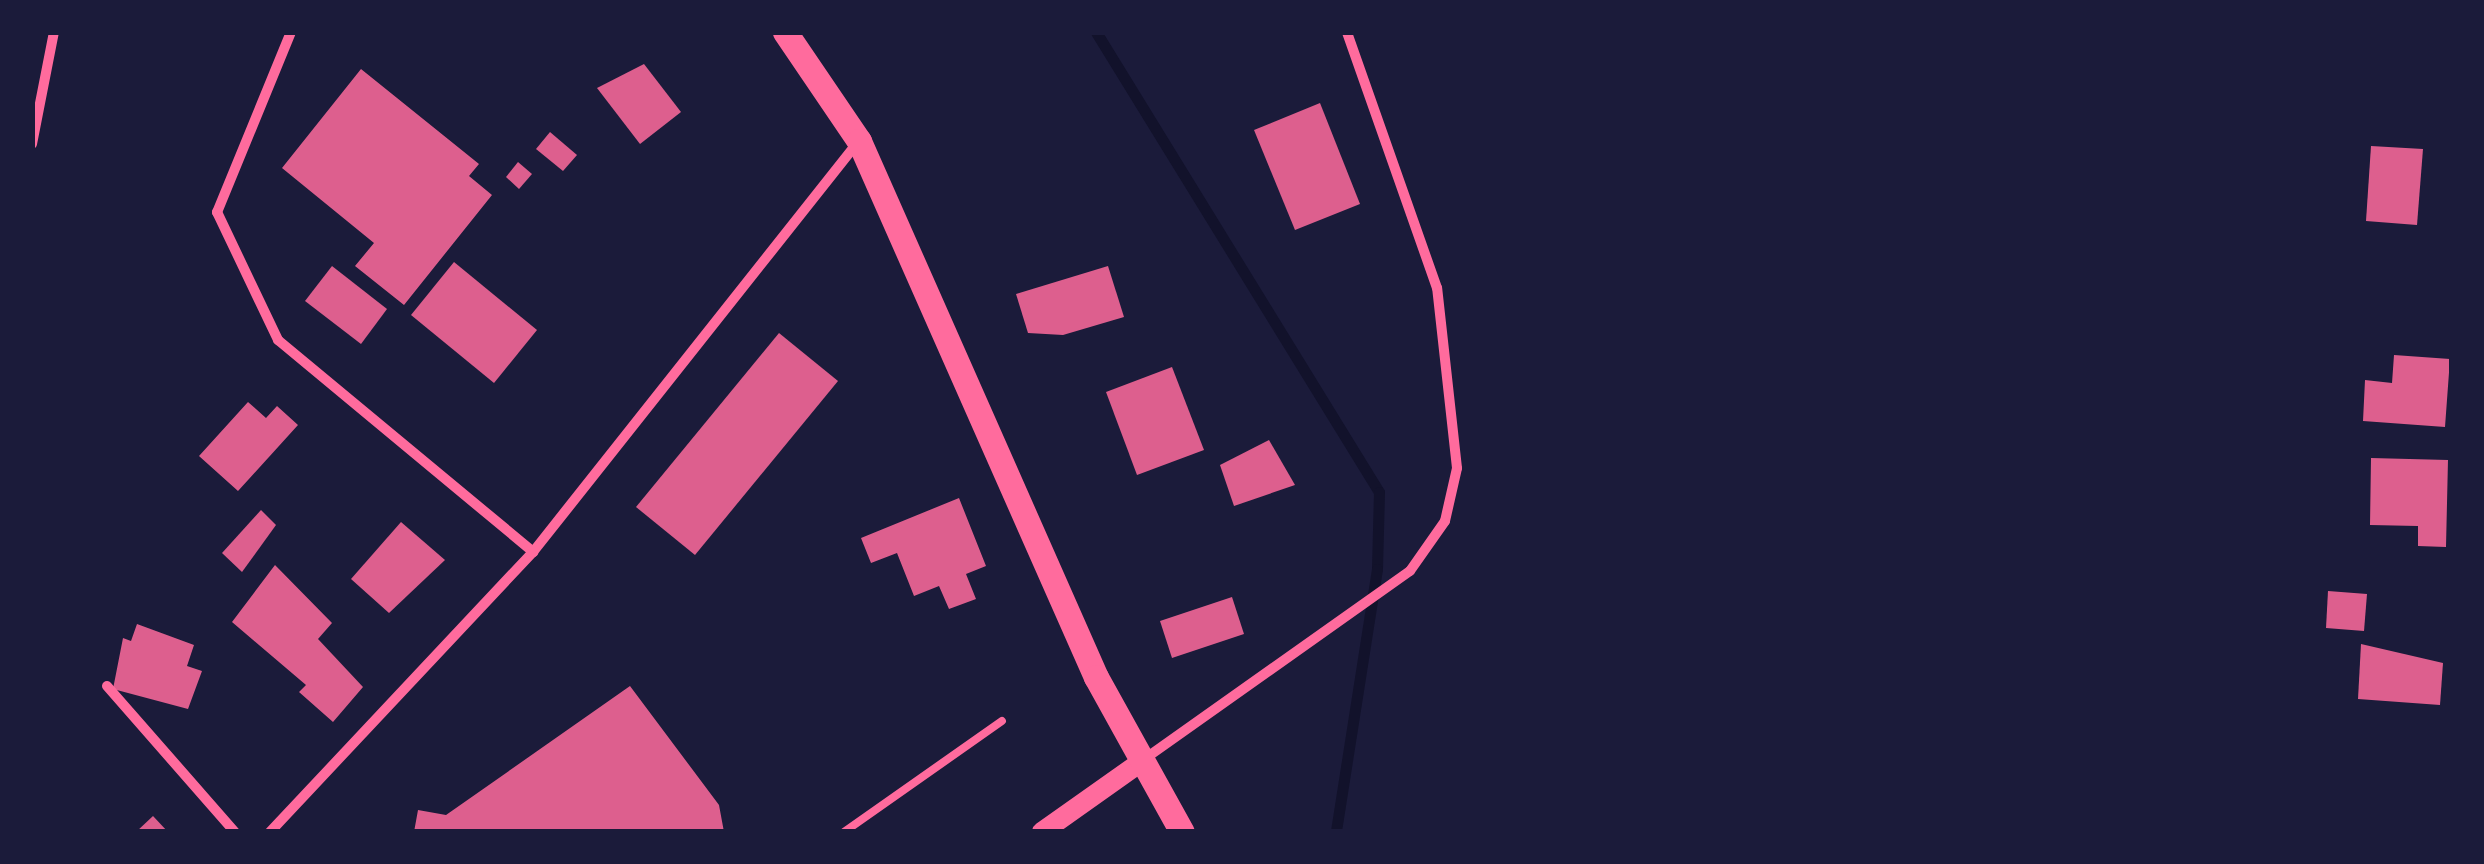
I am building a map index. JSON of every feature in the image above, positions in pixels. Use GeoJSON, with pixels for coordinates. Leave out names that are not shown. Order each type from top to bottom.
{"type":"FeatureCollection","features":[{"type":"Feature","properties":{"kind":"main road"},"geometry":{"type":"LineString","coordinates":[[785,32],[859,141],[1140,762],[1182,832]]}},
{"type":"Feature","properties":{"kind":"main road"},"geometry":{"type":"LineString","coordinates":[[1042,832],[1140,762]]}},
{"type":"Feature","properties":{"kind":"street"},"geometry":{"type":"LineString","coordinates":[[32,144],[54,32]]}},
{"type":"Feature","properties":{"kind":"street"},"geometry":{"type":"LineString","coordinates":[[291,32],[217,212],[278,340],[533,552]]}},
{"type":"Feature","properties":{"kind":"street"},"geometry":{"type":"LineString","coordinates":[[1140,762],[1410,571],[1430,542],[1457,468],[1437,288],[1346,32]]}},
{"type":"Feature","properties":{"kind":"street"},"geometry":{"type":"LineString","coordinates":[[270,832],[533,552],[859,141]]}},
{"type":"Feature","properties":{"kind":"street"},"geometry":{"type":"LineString","coordinates":[[107,686],[234,832]]}},
{"type":"Feature","properties":{"kind":"lane"},"geometry":{"type":"LineString","coordinates":[[844,832],[1002,721]]}},
{"type":"Feature","properties":{"kind":"building"},"geometry":{"type":"Polygon","coordinates":[[[644,64],[681,112],[640,144],[597,88],[644,64]]]}},
{"type":"Feature","properties":{"kind":"building"},"geometry":{"type":"Polygon","coordinates":[[[361,69],[479,164],[469,176],[492,195],[404,305],[355,266],[374,243],[282,168],[361,69]]]}},
{"type":"Feature","properties":{"kind":"building"},"geometry":{"type":"Polygon","coordinates":[[[1320,103],[1360,204],[1295,230],[1254,130],[1320,103]]]}},
{"type":"Feature","properties":{"kind":"building"},"geometry":{"type":"Polygon","coordinates":[[[550,132],[577,155],[563,171],[536,149],[550,132]]]}},
{"type":"Feature","properties":{"kind":"building"},"geometry":{"type":"Polygon","coordinates":[[[2371,146],[2423,149],[2417,225],[2366,221],[2371,146]]]}},
{"type":"Feature","properties":{"kind":"building"},"geometry":{"type":"Polygon","coordinates":[[[518,162],[532,174],[519,189],[506,177],[518,162]]]}},
{"type":"Feature","properties":{"kind":"building"},"geometry":{"type":"Polygon","coordinates":[[[454,262],[537,330],[494,383],[411,315],[454,262]]]}},
{"type":"Feature","properties":{"kind":"building"},"geometry":{"type":"Polygon","coordinates":[[[332,266],[387,309],[361,344],[305,301],[332,266]]]}},
{"type":"Feature","properties":{"kind":"building"},"geometry":{"type":"Polygon","coordinates":[[[1108,266],[1124,317],[1063,335],[1028,333],[1016,294],[1108,266]]]}},
{"type":"Feature","properties":{"kind":"building"},"geometry":{"type":"Polygon","coordinates":[[[779,333],[838,381],[695,555],[636,507],[779,333]]]}},
{"type":"Feature","properties":{"kind":"building"},"geometry":{"type":"Polygon","coordinates":[[[2394,355],[2450,359],[2445,427],[2363,421],[2365,380],[2392,383],[2394,355]]]}},
{"type":"Feature","properties":{"kind":"building"},"geometry":{"type":"Polygon","coordinates":[[[1172,367],[1204,450],[1137,475],[1106,392],[1172,367]]]}},
{"type":"Feature","properties":{"kind":"building"},"geometry":{"type":"Polygon","coordinates":[[[248,402],[266,418],[277,406],[298,425],[238,491],[199,456],[248,402]]]}},
{"type":"Feature","properties":{"kind":"building"},"geometry":{"type":"Polygon","coordinates":[[[1269,440],[1295,485],[1234,506],[1220,465],[1269,440]]]}},
{"type":"Feature","properties":{"kind":"building"},"geometry":{"type":"Polygon","coordinates":[[[2371,458],[2448,460],[2446,547],[2418,546],[2418,526],[2370,525],[2371,458]]]}},
{"type":"Feature","properties":{"kind":"building"},"geometry":{"type":"Polygon","coordinates":[[[959,498],[986,566],[966,574],[976,599],[949,609],[939,586],[914,596],[897,553],[871,563],[861,538],[959,498]]]}},
{"type":"Feature","properties":{"kind":"building"},"geometry":{"type":"Polygon","coordinates":[[[261,510],[276,525],[242,572],[222,553],[261,510]]]}},
{"type":"Feature","properties":{"kind":"building"},"geometry":{"type":"Polygon","coordinates":[[[401,522],[445,560],[389,613],[351,579],[401,522]]]}},
{"type":"Feature","properties":{"kind":"building"},"geometry":{"type":"Polygon","coordinates":[[[275,565],[332,623],[318,639],[363,687],[333,722],[299,692],[306,685],[232,622],[275,565]]]}},
{"type":"Feature","properties":{"kind":"building"},"geometry":{"type":"Polygon","coordinates":[[[2328,591],[2367,594],[2364,631],[2326,628],[2328,591]]]}},
{"type":"Feature","properties":{"kind":"building"},"geometry":{"type":"Polygon","coordinates":[[[1232,597],[1244,634],[1172,658],[1160,621],[1232,597]]]}},
{"type":"Feature","properties":{"kind":"building"},"geometry":{"type":"Polygon","coordinates":[[[137,624],[194,645],[187,666],[202,671],[188,709],[113,689],[123,638],[131,641],[137,624]]]}},
{"type":"Feature","properties":{"kind":"building"},"geometry":{"type":"Polygon","coordinates":[[[2361,644],[2443,663],[2440,705],[2358,699],[2361,644]]]}},
{"type":"Feature","properties":{"kind":"building"},"geometry":{"type":"Polygon","coordinates":[[[630,686],[719,805],[724,832],[414,832],[418,810],[446,815],[630,686]]]}},
{"type":"Feature","properties":{"kind":"building"},"geometry":{"type":"Polygon","coordinates":[[[153,816],[168,832],[136,832],[153,816]]]}},
{"type":"Feature","properties":{"kind":"waterway"},"geometry":{"type":"LineString","coordinates":[[1096,32],[1379,492],[1377,569],[1336,832]]}}]}
